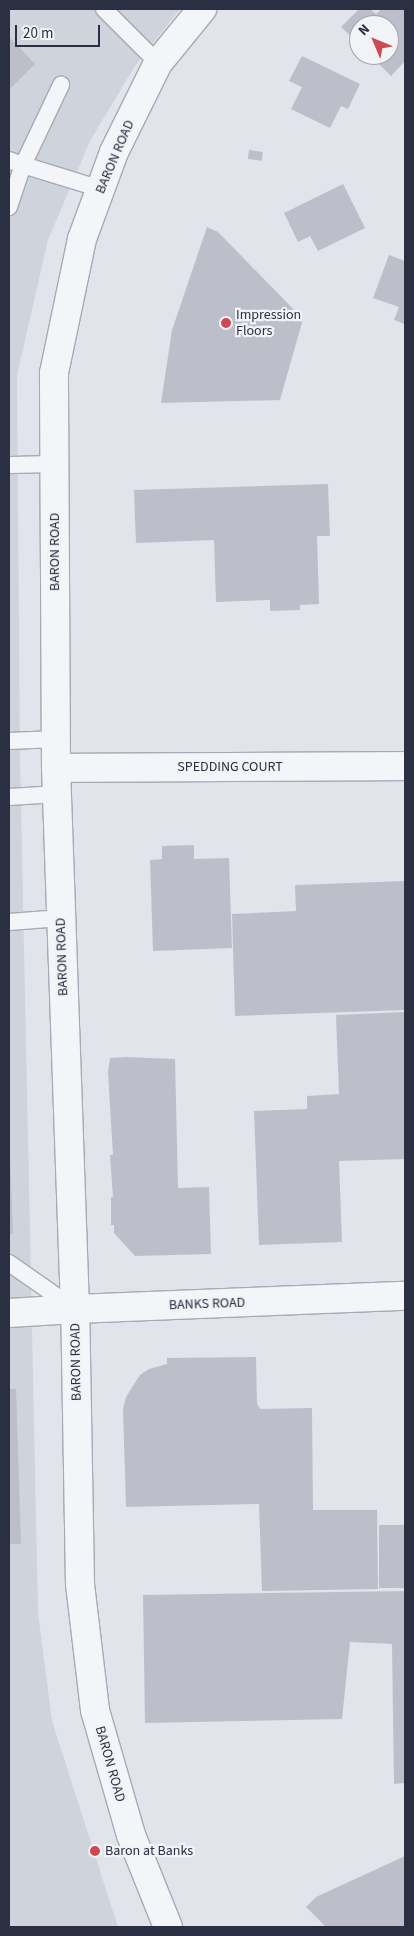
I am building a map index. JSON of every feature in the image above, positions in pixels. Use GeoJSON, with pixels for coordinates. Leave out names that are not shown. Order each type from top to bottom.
{"type":"FeatureCollection","features":[{"type":"Feature","properties":{"kind":"street","name":"BARON ROAD"},"geometry":{"type":"LineString","coordinates":[[168,1927],[131,1835],[95,1710],[80,1584],[75,1309],[56,781],[54,373],[82,239],[114,152],[158,63],[202,9]]}},
{"type":"Feature","properties":{"kind":"street","name":"SPEDDING COURT"},"geometry":{"type":"LineString","coordinates":[[56,781],[405,766]]}},
{"type":"Feature","properties":{"kind":"street","name":"BANKS ROAD"},"geometry":{"type":"LineString","coordinates":[[9,1313],[405,1296]]}},
{"type":"Feature","properties":{"kind":"lane"},"geometry":{"type":"LineString","coordinates":[[104,9],[158,63]]}},
{"type":"Feature","properties":{"kind":"lane"},"geometry":{"type":"LineString","coordinates":[[9,207],[16,162],[62,85]]}},
{"type":"Feature","properties":{"kind":"lane"},"geometry":{"type":"LineString","coordinates":[[16,162],[101,189]]}},
{"type":"Feature","properties":{"kind":"lane"},"geometry":{"type":"LineString","coordinates":[[9,465],[54,464]]}},
{"type":"Feature","properties":{"kind":"lane"},"geometry":{"type":"LineString","coordinates":[[9,741],[56,739]]}},
{"type":"Feature","properties":{"kind":"lane"},"geometry":{"type":"LineString","coordinates":[[9,797],[56,781]]}},
{"type":"Feature","properties":{"kind":"lane"},"geometry":{"type":"LineString","coordinates":[[9,922],[61,918]]}},
{"type":"Feature","properties":{"kind":"lane"},"geometry":{"type":"LineString","coordinates":[[9,1263],[75,1309]]}},
{"type":"Feature","properties":{"kind":"shaded area"},"geometry":{"type":"Polygon","coordinates":[[[9,9],[180,9],[135,66],[90,141],[48,240],[17,375],[20,759],[38,1613],[52,1721],[118,1927],[9,1927],[9,9]]]}},
{"type":"Feature","properties":{"kind":"building"},"geometry":{"type":"Polygon","coordinates":[[[359,9],[370,9],[376,14],[381,9],[405,9],[405,61],[391,76],[380,65],[399,65],[399,15],[353,15],[359,9]]]}},
{"type":"Feature","properties":{"kind":"building"},"geometry":{"type":"Polygon","coordinates":[[[349,19],[349,35],[341,27],[349,19]]]}},
{"type":"Feature","properties":{"kind":"building"},"geometry":{"type":"Polygon","coordinates":[[[9,37],[35,64],[9,90],[9,37]]]}},
{"type":"Feature","properties":{"kind":"building"},"geometry":{"type":"Polygon","coordinates":[[[302,56],[360,84],[348,109],[341,106],[330,128],[291,109],[302,87],[289,81],[302,56]]]}},
{"type":"Feature","properties":{"kind":"building"},"geometry":{"type":"Polygon","coordinates":[[[249,150],[263,152],[262,161],[248,159],[249,150]]]}},
{"type":"Feature","properties":{"kind":"building"},"geometry":{"type":"Polygon","coordinates":[[[343,184],[365,228],[318,251],[310,236],[298,242],[284,213],[343,184]]]}},
{"type":"Feature","properties":{"kind":"building"},"geometry":{"type":"Polygon","coordinates":[[[207,227],[218,232],[303,319],[280,400],[161,403],[172,330],[207,227]]]}},
{"type":"Feature","properties":{"kind":"building"},"geometry":{"type":"Polygon","coordinates":[[[389,255],[405,261],[405,324],[394,320],[399,307],[373,298],[389,255]]]}},
{"type":"Feature","properties":{"kind":"building"},"geometry":{"type":"Polygon","coordinates":[[[328,484],[330,536],[317,536],[319,604],[300,605],[300,610],[270,611],[270,600],[216,602],[214,540],[136,543],[134,490],[328,484]]]}},
{"type":"Feature","properties":{"kind":"building"},"geometry":{"type":"Polygon","coordinates":[[[194,845],[194,859],[229,858],[232,948],[153,951],[150,860],[162,859],[162,846],[194,845]]]}},
{"type":"Feature","properties":{"kind":"building"},"geometry":{"type":"Polygon","coordinates":[[[405,881],[405,1010],[235,1016],[232,914],[296,911],[295,885],[405,881]]]}},
{"type":"Feature","properties":{"kind":"building"},"geometry":{"type":"Polygon","coordinates":[[[405,1012],[405,1159],[339,1161],[342,1242],[259,1245],[254,1111],[307,1109],[307,1096],[339,1094],[336,1015],[405,1012]]]}},
{"type":"Feature","properties":{"kind":"building"},"geometry":{"type":"Polygon","coordinates":[[[110,1058],[175,1059],[178,1188],[209,1187],[211,1254],[135,1256],[114,1233],[114,1225],[111,1225],[111,1197],[113,1197],[110,1155],[113,1155],[108,1072],[110,1058]]]}},
{"type":"Feature","properties":{"kind":"building"},"geometry":{"type":"Polygon","coordinates":[[[9,1128],[13,1234],[9,1234],[9,1128]]]}},
{"type":"Feature","properties":{"kind":"building"},"geometry":{"type":"Polygon","coordinates":[[[256,1357],[257,1403],[260,1409],[312,1408],[313,1510],[377,1510],[378,1589],[262,1591],[259,1504],[126,1507],[123,1409],[126,1397],[140,1375],[149,1369],[167,1364],[167,1358],[256,1357]]]}},
{"type":"Feature","properties":{"kind":"building"},"geometry":{"type":"Polygon","coordinates":[[[9,1389],[16,1389],[21,1544],[9,1544],[9,1389]]]}},
{"type":"Feature","properties":{"kind":"building"},"geometry":{"type":"Polygon","coordinates":[[[379,1525],[405,1525],[405,1588],[379,1588],[379,1525]]]}},
{"type":"Feature","properties":{"kind":"building"},"geometry":{"type":"Polygon","coordinates":[[[405,1591],[405,1783],[394,1784],[392,1644],[350,1642],[342,1719],[145,1723],[143,1595],[405,1591]]]}},
{"type":"Feature","properties":{"kind":"building"},"geometry":{"type":"Polygon","coordinates":[[[405,1856],[405,1927],[326,1927],[306,1907],[316,1897],[405,1856]]]}},
{"type":"Feature","properties":{"kind":"place","name":"Impression Floors"},"geometry":{"type":"Point","coordinates":[226,323]}},
{"type":"Feature","properties":{"kind":"place","name":"Baron at Banks"},"geometry":{"type":"Point","coordinates":[95,1851]}}]}
